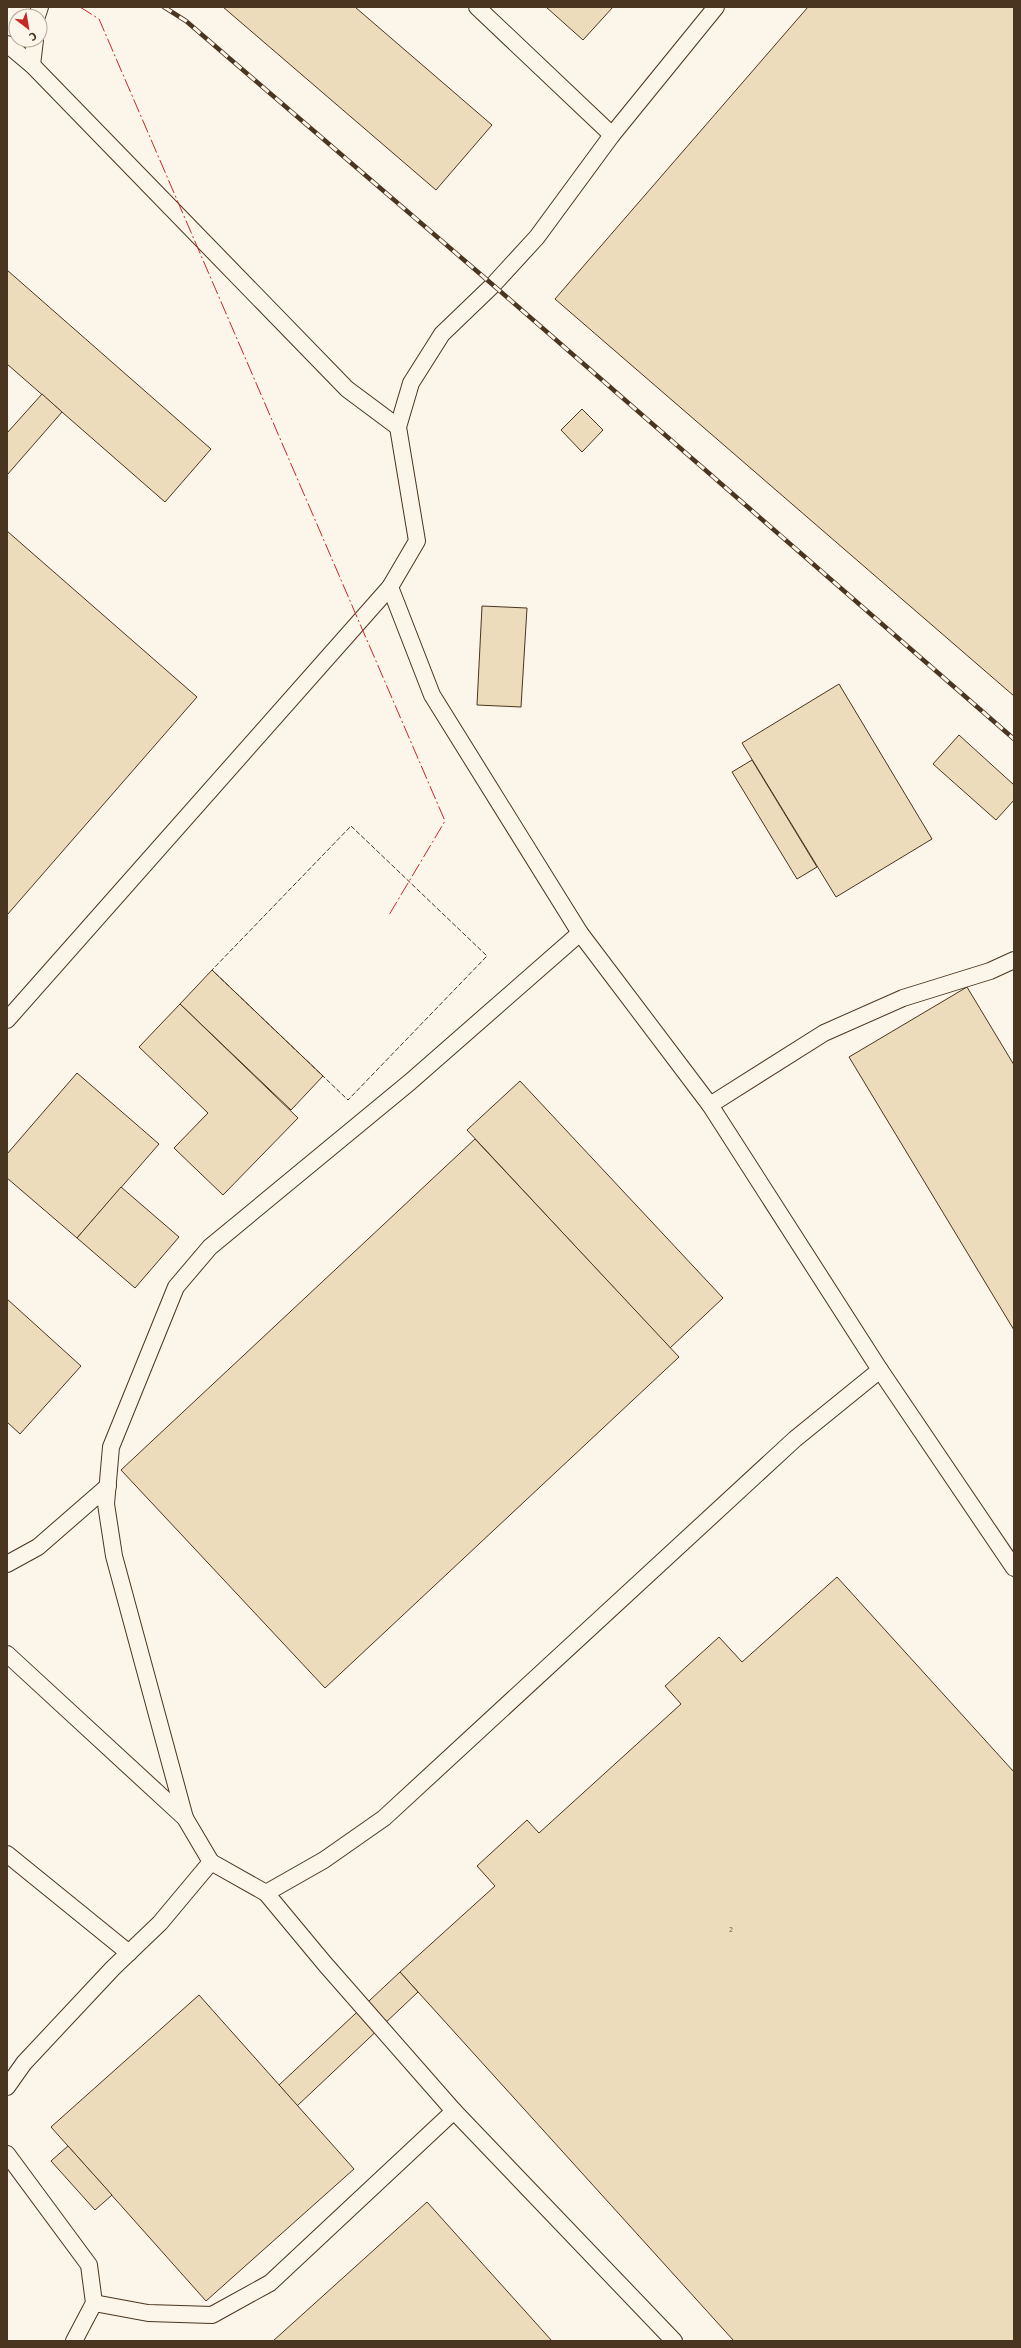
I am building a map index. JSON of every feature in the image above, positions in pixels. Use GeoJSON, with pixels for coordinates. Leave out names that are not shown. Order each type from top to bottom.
{"type":"FeatureCollection","features":[{"type":"Feature","properties":{"kind":"lane"},"geometry":{"type":"LineString","coordinates":[[477,7],[612,135]]}},
{"type":"Feature","properties":{"kind":"lane"},"geometry":{"type":"LineString","coordinates":[[7,1020],[390,587],[417,541],[398,427],[411,383],[442,334],[493,285],[537,237],[612,135],[716,7]]}},
{"type":"Feature","properties":{"kind":"lane"},"geometry":{"type":"LineString","coordinates":[[7,44],[32,65],[348,389],[398,427]]}},
{"type":"Feature","properties":{"kind":"lane"},"geometry":{"type":"LineString","coordinates":[[32,65],[33,48]]}},
{"type":"Feature","properties":{"kind":"lane"},"geometry":{"type":"LineString","coordinates":[[390,587],[432,695],[580,933],[710,1105],[880,1370],[1014,1568]]}},
{"type":"Feature","properties":{"kind":"lane"},"geometry":{"type":"LineString","coordinates":[[580,933],[410,1082],[210,1247],[176,1287],[111,1447],[106,1504],[114,1556],[185,1818],[211,1862],[266,1893],[325,1964],[454,2111],[674,2341]]}},
{"type":"Feature","properties":{"kind":"lane"},"geometry":{"type":"LineString","coordinates":[[710,1105],[824,1033],[903,998],[990,971],[1014,960]]}},
{"type":"Feature","properties":{"kind":"lane"},"geometry":{"type":"LineString","coordinates":[[266,1893],[324,1860],[384,1818],[795,1439],[880,1370]]}},
{"type":"Feature","properties":{"kind":"lane"},"geometry":{"type":"LineString","coordinates":[[7,1564],[38,1547],[108,1486]]}},
{"type":"Feature","properties":{"kind":"lane"},"geometry":{"type":"LineString","coordinates":[[7,1654],[185,1818]]}},
{"type":"Feature","properties":{"kind":"lane"},"geometry":{"type":"LineString","coordinates":[[7,1854],[129,1953]]}},
{"type":"Feature","properties":{"kind":"lane"},"geometry":{"type":"LineString","coordinates":[[7,2087],[24,2063],[129,1953],[160,1923],[211,1862]]}},
{"type":"Feature","properties":{"kind":"lane"},"geometry":{"type":"LineString","coordinates":[[94,2303],[148,2314],[212,2315],[270,2283],[454,2111]]}},
{"type":"Feature","properties":{"kind":"lane"},"geometry":{"type":"LineString","coordinates":[[7,2154],[89,2265],[94,2303],[74,2341]]}},
{"type":"Feature","properties":{"kind":"building"},"geometry":{"type":"Polygon","coordinates":[[[223,7],[355,7],[492,125],[436,190],[223,7]]]}},
{"type":"Feature","properties":{"kind":"building"},"geometry":{"type":"Polygon","coordinates":[[[546,7],[613,7],[583,40],[546,7]]]}},
{"type":"Feature","properties":{"kind":"building"},"geometry":{"type":"Polygon","coordinates":[[[808,7],[1014,7],[1014,696],[555,299],[808,7]]]}},
{"type":"Feature","properties":{"kind":"building"},"geometry":{"type":"Polygon","coordinates":[[[7,270],[211,449],[165,502],[7,364],[7,270]]]}},
{"type":"Feature","properties":{"kind":"building"},"geometry":{"type":"Polygon","coordinates":[[[42,394],[62,412],[7,475],[7,433],[42,394]]]}},
{"type":"Feature","properties":{"kind":"building"},"geometry":{"type":"Polygon","coordinates":[[[582,409],[603,430],[582,452],[561,430],[582,409]]]}},
{"type":"Feature","properties":{"kind":"building"},"geometry":{"type":"Polygon","coordinates":[[[7,531],[197,697],[7,915],[7,531]]]}},
{"type":"Feature","properties":{"kind":"building"},"geometry":{"type":"Polygon","coordinates":[[[482,606],[527,608],[521,707],[477,705],[482,606]]]}},
{"type":"Feature","properties":{"kind":"building"},"geometry":{"type":"Polygon","coordinates":[[[839,684],[932,839],[836,897],[742,743],[839,684]]]}},
{"type":"Feature","properties":{"kind":"building"},"geometry":{"type":"Polygon","coordinates":[[[959,735],[1014,785],[1014,800],[996,820],[933,764],[959,735]]]}},
{"type":"Feature","properties":{"kind":"building"},"geometry":{"type":"Polygon","coordinates":[[[752,760],[817,867],[797,879],[732,772],[752,760]]]}},
{"type":"Feature","properties":{"kind":"building"},"geometry":{"type":"Polygon","coordinates":[[[212,970],[323,1076],[291,1110],[180,1004],[212,970]]]}},
{"type":"Feature","properties":{"kind":"building"},"geometry":{"type":"Polygon","coordinates":[[[967,987],[1014,1065],[1014,1330],[849,1057],[967,987]]]}},
{"type":"Feature","properties":{"kind":"building"},"geometry":{"type":"Polygon","coordinates":[[[180,1004],[298,1118],[223,1195],[174,1148],[208,1113],[139,1047],[180,1004]]]}},
{"type":"Feature","properties":{"kind":"building"},"geometry":{"type":"Polygon","coordinates":[[[77,1073],[159,1144],[77,1238],[7,1178],[7,1154],[77,1073]]]}},
{"type":"Feature","properties":{"kind":"building"},"geometry":{"type":"Polygon","coordinates":[[[520,1081],[723,1298],[670,1348],[467,1130],[520,1081]]]}},
{"type":"Feature","properties":{"kind":"building"},"geometry":{"type":"Polygon","coordinates":[[[475,1139],[679,1357],[325,1688],[121,1470],[475,1139]]]}},
{"type":"Feature","properties":{"kind":"building"},"geometry":{"type":"Polygon","coordinates":[[[121,1187],[179,1237],[135,1288],[77,1238],[121,1187]]]}},
{"type":"Feature","properties":{"kind":"building"},"geometry":{"type":"Polygon","coordinates":[[[7,1299],[81,1366],[20,1434],[7,1422],[7,1299]]]}},
{"type":"Feature","properties":{"kind":"building"},"geometry":{"type":"Polygon","coordinates":[[[837,1577],[1014,1772],[1014,2341],[734,2341],[400,1972],[495,1886],[477,1866],[527,1820],[539,1833],[681,1704],[665,1686],[719,1637],[742,1662],[837,1577]]]}},
{"type":"Feature","properties":{"kind":"building"},"geometry":{"type":"Polygon","coordinates":[[[400,1972],[418,1992],[297,2106],[279,2085],[400,1972]]]}},
{"type":"Feature","properties":{"kind":"building"},"geometry":{"type":"Polygon","coordinates":[[[199,1995],[354,2169],[206,2301],[51,2127],[199,1995]]]}},
{"type":"Feature","properties":{"kind":"building"},"geometry":{"type":"Polygon","coordinates":[[[68,2146],[112,2195],[95,2210],[51,2161],[68,2146]]]}},
{"type":"Feature","properties":{"kind":"building"},"geometry":{"type":"Polygon","coordinates":[[[427,2202],[552,2341],[273,2341],[427,2202]]]}},
{"type":"Feature","properties":{"kind":"railway"},"geometry":{"type":"LineString","coordinates":[[164,7],[186,21],[493,285],[1014,739]]}},
{"type":"Feature","properties":{"kind":"fence"},"geometry":{"type":"LineString","coordinates":[[351,826],[487,956],[348,1100],[212,970],[351,826]]}},
{"type":"Feature","properties":{"kind":"power"},"geometry":{"type":"LineString","coordinates":[[80,7],[99,19],[445,821],[389,915]]}}]}
